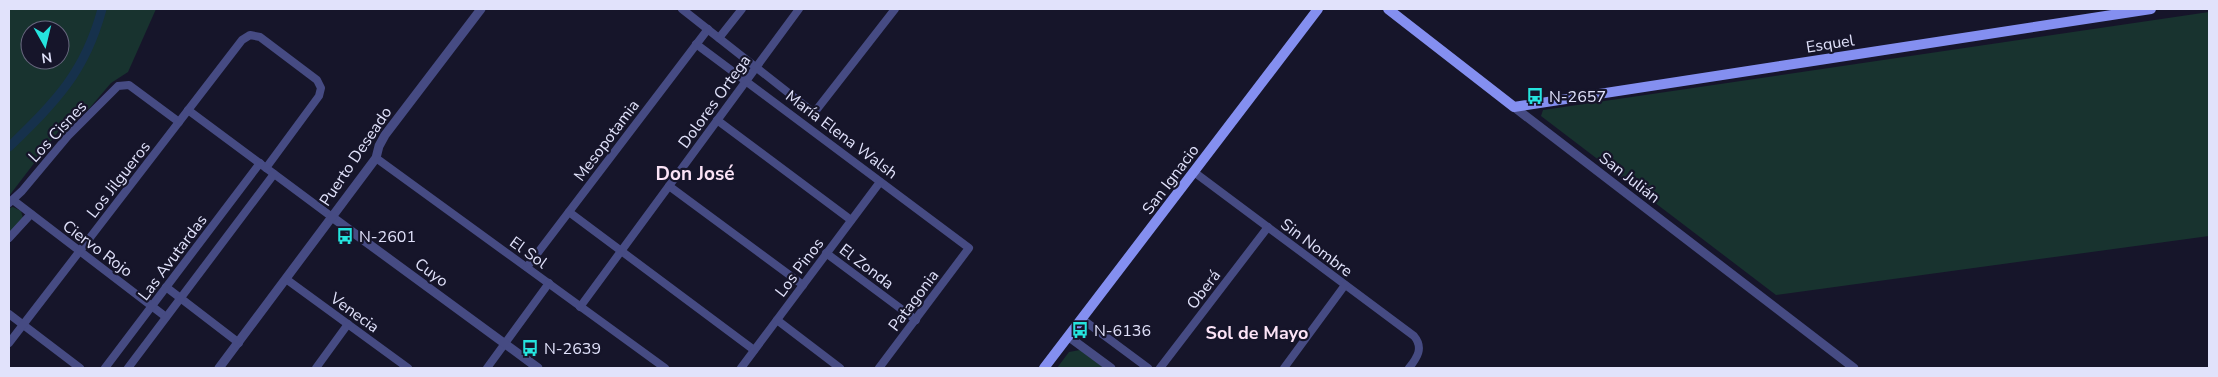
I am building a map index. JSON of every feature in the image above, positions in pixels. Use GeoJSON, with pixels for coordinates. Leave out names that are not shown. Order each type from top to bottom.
{"type":"FeatureCollection","features":[{"type":"Feature","properties":{"kind":"main road","name":"San Ignacio"},"geometry":{"type":"LineString","coordinates":[[1044,368],[1318,9]]}},
{"type":"Feature","properties":{"kind":"main road","name":"San Julián"},"geometry":{"type":"LineString","coordinates":[[1388,9],[1514,107]]}},
{"type":"Feature","properties":{"kind":"main road","name":"Esquel"},"geometry":{"type":"LineString","coordinates":[[1514,107],[2151,9]]}},
{"type":"Feature","properties":{"kind":"street","name":"Puerto Deseado"},"geometry":{"type":"LineString","coordinates":[[220,368],[376,158],[384,135],[481,9]]}},
{"type":"Feature","properties":{"kind":"street","name":"María Elena Walsh"},"geometry":{"type":"LineString","coordinates":[[682,9],[814,113],[895,9]]}},
{"type":"Feature","properties":{"kind":"street"},"geometry":{"type":"LineString","coordinates":[[719,38],[742,9]]}},
{"type":"Feature","properties":{"kind":"street","name":"Dolores Ortega"},"geometry":{"type":"LineString","coordinates":[[580,307],[799,9]]}},
{"type":"Feature","properties":{"kind":"street","name":"Mesopotamia"},"geometry":{"type":"LineString","coordinates":[[527,268],[708,29]]}},
{"type":"Feature","properties":{"kind":"street","name":"Los Jilgueros"},"geometry":{"type":"LineString","coordinates":[[9,343],[242,40],[250,35],[260,37],[317,80],[321,88]]}},
{"type":"Feature","properties":{"kind":"street","name":"María Elena Walsh"},"geometry":{"type":"LineString","coordinates":[[696,44],[968,248]]}},
{"type":"Feature","properties":{"kind":"street","name":"Los Cisnes"},"geometry":{"type":"LineString","coordinates":[[11,201],[68,136],[115,88],[124,84],[132,86],[179,122]]}},
{"type":"Feature","properties":{"kind":"street","name":"Las Avutardas"},"geometry":{"type":"LineString","coordinates":[[105,368],[166,287],[320,96],[321,88]]}},
{"type":"Feature","properties":{"kind":"street","name":"San Julián"},"geometry":{"type":"LineString","coordinates":[[1514,107],[1854,368]]}},
{"type":"Feature","properties":{"kind":"street","name":"Cuyo"},"geometry":{"type":"LineString","coordinates":[[188,110],[538,368]]}},
{"type":"Feature","properties":{"kind":"street"},"geometry":{"type":"LineString","coordinates":[[717,120],[851,220]]}},
{"type":"Feature","properties":{"kind":"street","name":"El Sol"},"geometry":{"type":"LineString","coordinates":[[376,158],[665,368]]}},
{"type":"Feature","properties":{"kind":"street","name":"Sin Nombre"},"geometry":{"type":"LineString","coordinates":[[1194,172],[1414,336],[1420,348],[1418,355],[1409,368]]}},
{"type":"Feature","properties":{"kind":"street","name":"Las Avutardas"},"geometry":{"type":"LineString","coordinates":[[128,368],[274,174]]}},
{"type":"Feature","properties":{"kind":"street","name":"Los Pinos"},"geometry":{"type":"LineString","coordinates":[[741,368],[880,182]]}},
{"type":"Feature","properties":{"kind":"street"},"geometry":{"type":"LineString","coordinates":[[669,186],[803,285]]}},
{"type":"Feature","properties":{"kind":"street","name":"Ciervo Rojo"},"geometry":{"type":"LineString","coordinates":[[11,201],[31,214],[166,317]]}},
{"type":"Feature","properties":{"kind":"street"},"geometry":{"type":"LineString","coordinates":[[569,212],[754,350]]}},
{"type":"Feature","properties":{"kind":"street"},"geometry":{"type":"LineString","coordinates":[[9,238],[31,214]]}},
{"type":"Feature","properties":{"kind":"street","name":"Oberá"},"geometry":{"type":"LineString","coordinates":[[1160,368],[1268,227]]}},
{"type":"Feature","properties":{"kind":"street","name":"Patagonia"},"geometry":{"type":"LineString","coordinates":[[879,368],[968,248]]}},
{"type":"Feature","properties":{"kind":"street","name":"El Zonda"},"geometry":{"type":"LineString","coordinates":[[826,253],[916,320]]}},
{"type":"Feature","properties":{"kind":"street","name":"Venecia"},"geometry":{"type":"LineString","coordinates":[[286,279],[348,324],[397,365],[408,368]]}},
{"type":"Feature","properties":{"kind":"street"},"geometry":{"type":"LineString","coordinates":[[487,368],[549,284]]}},
{"type":"Feature","properties":{"kind":"street"},"geometry":{"type":"LineString","coordinates":[[1284,368],[1345,285]]}},
{"type":"Feature","properties":{"kind":"street"},"geometry":{"type":"LineString","coordinates":[[166,287],[238,342]]}},
{"type":"Feature","properties":{"kind":"street"},"geometry":{"type":"LineString","coordinates":[[9,314],[80,368]]}},
{"type":"Feature","properties":{"kind":"street"},"geometry":{"type":"LineString","coordinates":[[1082,319],[1148,368]]}},
{"type":"Feature","properties":{"kind":"street"},"geometry":{"type":"LineString","coordinates":[[776,320],[840,368]]}},
{"type":"Feature","properties":{"kind":"street"},"geometry":{"type":"LineString","coordinates":[[316,368],[348,324]]}},
{"type":"Feature","properties":{"kind":"street"},"geometry":{"type":"LineString","coordinates":[[1068,337],[1111,368]]}},
{"type":"Feature","properties":{"kind":"green space"},"geometry":{"type":"Polygon","coordinates":[[[9,9],[156,9],[128,72],[111,83],[87,111],[61,128],[9,196],[9,9]]]}},
{"type":"Feature","properties":{"kind":"green space"},"geometry":{"type":"Polygon","coordinates":[[[2209,12],[2209,236],[1776,295],[1541,116],[1543,110],[2209,12]]]}},
{"type":"Feature","properties":{"kind":"green space"},"geometry":{"type":"Polygon","coordinates":[[[13,207],[21,211],[23,218],[9,234],[9,208],[13,207]]]}},
{"type":"Feature","properties":{"kind":"green space"},"geometry":{"type":"Polygon","coordinates":[[[1080,350],[1104,368],[1057,368],[1069,352],[1080,350]]]}},
{"type":"Feature","properties":{"kind":"waterway"},"geometry":{"type":"LineString","coordinates":[[9,147],[41,115],[77,69],[87,51],[102,9]]}},
{"type":"Feature","properties":{"kind":"place","name":"N-2657"},"geometry":{"type":"Point","coordinates":[1535,96]}},
{"type":"Feature","properties":{"kind":"place","name":"N-2601"},"geometry":{"type":"Point","coordinates":[345,236]}},
{"type":"Feature","properties":{"kind":"place","name":"N-6136"},"geometry":{"type":"Point","coordinates":[1080,330]}},
{"type":"Feature","properties":{"kind":"place","name":"N-2639"},"geometry":{"type":"Point","coordinates":[530,348]}},
{"type":"Feature","properties":{"kind":"district","name":"Don José"},"geometry":{"type":"Point","coordinates":[695,173]}},
{"type":"Feature","properties":{"kind":"district","name":"Sol de Mayo"},"geometry":{"type":"Point","coordinates":[1257,333]}}]}
